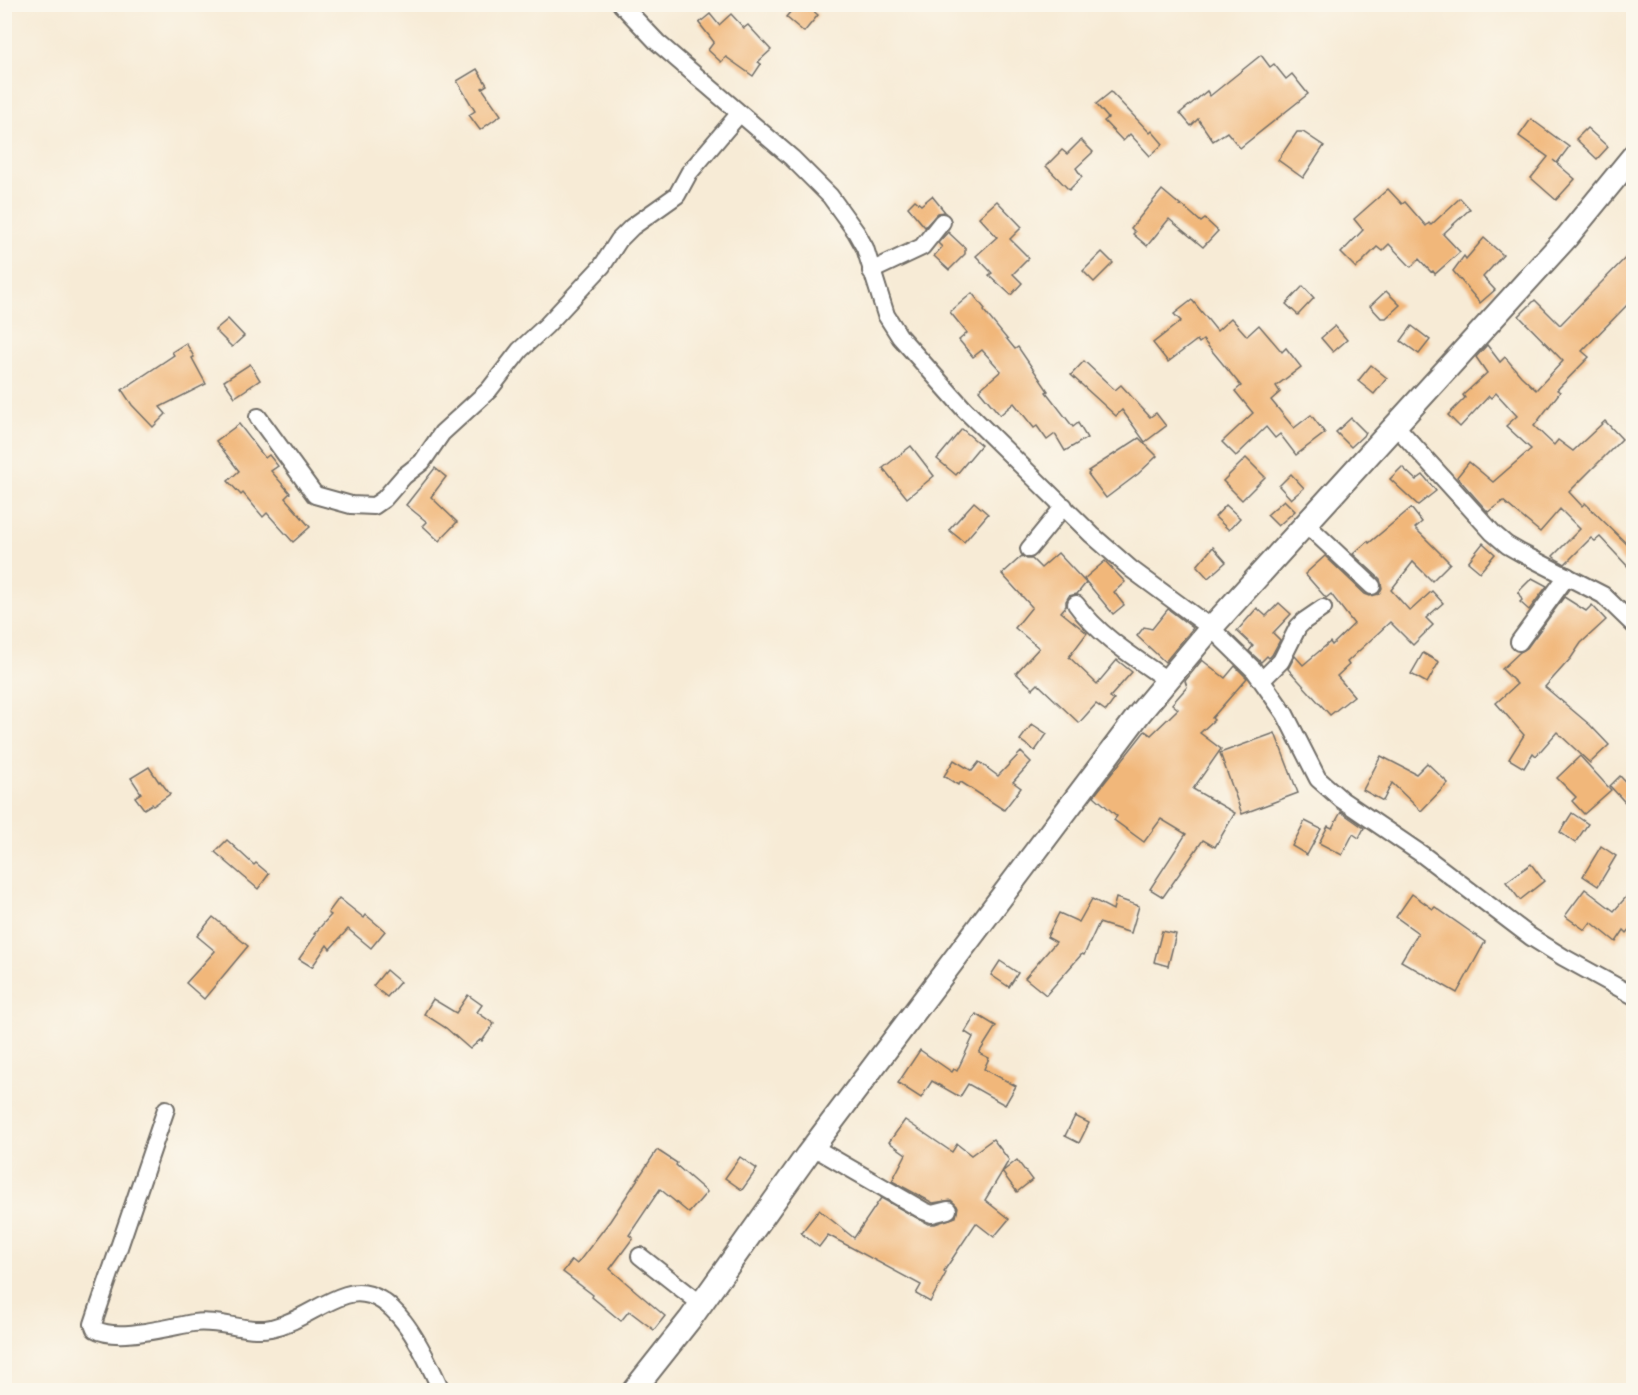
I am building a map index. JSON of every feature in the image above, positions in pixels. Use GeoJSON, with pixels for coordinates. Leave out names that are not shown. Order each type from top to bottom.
{"type":"FeatureCollection","features":[{"type":"Feature","properties":{"kind":"main road"},"geometry":{"type":"LineString","coordinates":[[634,1390],[700,1304],[813,1147],[1140,712],[1211,628],[1394,424],[1567,237],[1634,155]]}},
{"type":"Feature","properties":{"kind":"street"},"geometry":{"type":"LineString","coordinates":[[621,4],[657,42],[792,158],[830,196],[856,232],[865,249],[880,267],[886,315],[900,337],[964,409],[1092,535],[1131,569],[1270,672],[1285,714],[1318,779],[1342,800],[1423,855],[1531,937],[1634,996]]}},
{"type":"Feature","properties":{"kind":"street"},"geometry":{"type":"LineString","coordinates":[[258,417],[315,495],[351,505],[375,506],[404,476],[422,462],[442,433],[489,390],[520,350],[546,326],[602,266],[625,233],[639,220],[677,195],[689,173],[739,114]]}},
{"type":"Feature","properties":{"kind":"street"},"geometry":{"type":"LineString","coordinates":[[880,267],[922,247],[942,222]]}},
{"type":"Feature","properties":{"kind":"street"},"geometry":{"type":"LineString","coordinates":[[1394,424],[1493,533],[1514,549],[1603,595],[1634,625]]}},
{"type":"Feature","properties":{"kind":"street"},"geometry":{"type":"LineString","coordinates":[[1029,549],[1064,506]]}},
{"type":"Feature","properties":{"kind":"street"},"geometry":{"type":"LineString","coordinates":[[1306,524],[1372,586]]}},
{"type":"Feature","properties":{"kind":"street"},"geometry":{"type":"LineString","coordinates":[[1519,642],[1567,576]]}},
{"type":"Feature","properties":{"kind":"street"},"geometry":{"type":"LineString","coordinates":[[1076,604],[1116,644],[1167,681]]}},
{"type":"Feature","properties":{"kind":"street"},"geometry":{"type":"LineString","coordinates":[[1270,672],[1298,627],[1323,609]]}},
{"type":"Feature","properties":{"kind":"street"},"geometry":{"type":"LineString","coordinates":[[166,1109],[93,1324],[95,1329],[127,1334],[208,1322],[268,1328],[291,1322],[348,1294],[364,1293],[395,1310],[427,1358],[441,1390]]}},
{"type":"Feature","properties":{"kind":"street"},"geometry":{"type":"LineString","coordinates":[[813,1147],[924,1211],[932,1214],[948,1210]]}},
{"type":"Feature","properties":{"kind":"street"},"geometry":{"type":"LineString","coordinates":[[640,1256],[700,1304]]}},
{"type":"Feature","properties":{"kind":"building"},"geometry":{"type":"Polygon","coordinates":[[[797,4],[805,4],[818,15],[804,32],[786,17],[797,4]]]}},
{"type":"Feature","properties":{"kind":"building"},"geometry":{"type":"Polygon","coordinates":[[[710,14],[719,25],[731,14],[744,28],[748,25],[771,50],[758,62],[761,64],[753,76],[726,57],[721,62],[708,50],[714,42],[699,23],[710,14]]]}},
{"type":"Feature","properties":{"kind":"building"},"geometry":{"type":"Polygon","coordinates":[[[1261,55],[1270,67],[1274,64],[1286,79],[1292,74],[1308,94],[1240,148],[1227,132],[1213,141],[1198,119],[1191,126],[1180,113],[1207,91],[1210,96],[1261,55]]]}},
{"type":"Feature","properties":{"kind":"building"},"geometry":{"type":"Polygon","coordinates":[[[477,69],[487,85],[482,88],[501,115],[480,130],[469,115],[475,111],[457,81],[477,69]]]}},
{"type":"Feature","properties":{"kind":"building"},"geometry":{"type":"Polygon","coordinates":[[[1111,92],[1163,144],[1150,156],[1130,134],[1123,141],[1104,121],[1108,118],[1096,104],[1111,92]]]}},
{"type":"Feature","properties":{"kind":"building"},"geometry":{"type":"Polygon","coordinates":[[[1531,119],[1569,147],[1557,163],[1553,160],[1575,179],[1556,200],[1531,178],[1548,157],[1519,136],[1531,119]]]}},
{"type":"Feature","properties":{"kind":"building"},"geometry":{"type":"Polygon","coordinates":[[[1587,128],[1608,147],[1597,159],[1576,139],[1587,128]]]}},
{"type":"Feature","properties":{"kind":"building"},"geometry":{"type":"Polygon","coordinates":[[[1297,132],[1303,132],[1324,146],[1303,178],[1278,160],[1297,132]]]}},
{"type":"Feature","properties":{"kind":"building"},"geometry":{"type":"Polygon","coordinates":[[[1081,140],[1093,152],[1076,168],[1082,177],[1069,190],[1046,166],[1062,150],[1067,154],[1081,140]]]}},
{"type":"Feature","properties":{"kind":"building"},"geometry":{"type":"Polygon","coordinates":[[[1388,189],[1402,204],[1405,202],[1426,226],[1429,223],[1431,225],[1460,198],[1470,209],[1443,234],[1460,252],[1435,274],[1419,259],[1411,267],[1389,244],[1382,251],[1377,247],[1356,268],[1341,253],[1363,230],[1354,219],[1388,189]]]}},
{"type":"Feature","properties":{"kind":"building"},"geometry":{"type":"Polygon","coordinates":[[[1162,190],[1201,222],[1205,219],[1218,231],[1203,247],[1169,219],[1147,246],[1133,234],[1135,232],[1131,228],[1162,190]]]}},
{"type":"Feature","properties":{"kind":"building"},"geometry":{"type":"Polygon","coordinates":[[[932,196],[945,212],[938,213],[925,227],[908,207],[915,200],[921,205],[932,196]]]}},
{"type":"Feature","properties":{"kind":"building"},"geometry":{"type":"Polygon","coordinates":[[[997,201],[1022,227],[1010,239],[1029,258],[1013,274],[1022,283],[1011,295],[989,275],[992,273],[976,256],[997,237],[979,217],[997,201]]]}},
{"type":"Feature","properties":{"kind":"building"},"geometry":{"type":"Polygon","coordinates":[[[948,232],[965,248],[965,254],[949,270],[934,256],[942,247],[938,243],[948,232]]]}},
{"type":"Feature","properties":{"kind":"building"},"geometry":{"type":"Polygon","coordinates":[[[1484,238],[1503,255],[1483,277],[1495,290],[1480,303],[1453,271],[1464,256],[1466,259],[1484,238]]]}},
{"type":"Feature","properties":{"kind":"building"},"geometry":{"type":"Polygon","coordinates":[[[1634,249],[1634,298],[1582,351],[1589,357],[1557,390],[1560,392],[1534,426],[1554,445],[1558,440],[1573,451],[1605,421],[1622,439],[1569,492],[1582,506],[1585,503],[1634,551],[1634,573],[1600,537],[1595,541],[1591,538],[1565,564],[1556,559],[1553,556],[1580,529],[1560,509],[1540,532],[1503,501],[1488,512],[1457,477],[1469,462],[1493,482],[1531,449],[1506,426],[1517,416],[1496,393],[1491,398],[1489,396],[1460,427],[1448,415],[1465,398],[1463,395],[1487,373],[1476,357],[1487,345],[1500,362],[1505,357],[1536,390],[1563,361],[1519,316],[1535,300],[1560,325],[1634,249]]]}},
{"type":"Feature","properties":{"kind":"building"},"geometry":{"type":"Polygon","coordinates":[[[1102,252],[1113,263],[1094,282],[1083,271],[1102,252]]]}},
{"type":"Feature","properties":{"kind":"building"},"geometry":{"type":"Polygon","coordinates":[[[1303,286],[1314,298],[1298,315],[1286,304],[1303,286]]]}},
{"type":"Feature","properties":{"kind":"building"},"geometry":{"type":"Polygon","coordinates":[[[1386,291],[1400,305],[1386,318],[1381,318],[1370,306],[1386,291]]]}},
{"type":"Feature","properties":{"kind":"building"},"geometry":{"type":"Polygon","coordinates":[[[972,293],[1015,349],[1018,347],[1048,391],[1046,392],[1073,427],[1078,423],[1087,438],[1065,451],[1055,434],[1047,440],[1037,426],[1034,428],[1014,403],[1000,415],[979,390],[1001,371],[982,350],[973,357],[959,340],[967,333],[950,312],[972,293]]]}},
{"type":"Feature","properties":{"kind":"building"},"geometry":{"type":"Polygon","coordinates":[[[1192,300],[1217,331],[1231,318],[1247,336],[1259,325],[1282,352],[1286,348],[1301,367],[1276,386],[1280,392],[1271,400],[1294,428],[1311,415],[1325,433],[1296,455],[1280,434],[1275,438],[1266,427],[1236,456],[1222,442],[1253,413],[1235,391],[1241,386],[1203,340],[1199,343],[1197,340],[1168,362],[1153,343],[1181,321],[1174,314],[1192,300]]]}},
{"type":"Feature","properties":{"kind":"building"},"geometry":{"type":"Polygon","coordinates":[[[228,319],[244,336],[232,347],[215,330],[228,319]]]}},
{"type":"Feature","properties":{"kind":"building"},"geometry":{"type":"Polygon","coordinates":[[[1335,326],[1347,340],[1333,352],[1321,338],[1335,326]]]}},
{"type":"Feature","properties":{"kind":"building"},"geometry":{"type":"Polygon","coordinates":[[[1412,326],[1430,340],[1419,354],[1401,341],[1412,326]]]}},
{"type":"Feature","properties":{"kind":"building"},"geometry":{"type":"Polygon","coordinates":[[[186,343],[206,384],[160,407],[166,414],[153,427],[132,405],[122,390],[174,355],[172,352],[186,343]]]}},
{"type":"Feature","properties":{"kind":"building"},"geometry":{"type":"Polygon","coordinates":[[[1084,361],[1115,390],[1121,385],[1150,417],[1156,413],[1166,426],[1145,442],[1122,410],[1116,416],[1071,375],[1084,361]]]}},
{"type":"Feature","properties":{"kind":"building"},"geometry":{"type":"Polygon","coordinates":[[[250,364],[260,380],[235,397],[224,381],[250,364]]]}},
{"type":"Feature","properties":{"kind":"building"},"geometry":{"type":"Polygon","coordinates":[[[1371,365],[1387,378],[1374,394],[1358,381],[1371,365]]]}},
{"type":"Feature","properties":{"kind":"building"},"geometry":{"type":"Polygon","coordinates":[[[1351,418],[1366,433],[1351,447],[1336,432],[1351,418]]]}},
{"type":"Feature","properties":{"kind":"building"},"geometry":{"type":"Polygon","coordinates":[[[239,424],[265,458],[269,455],[278,466],[271,471],[290,493],[285,498],[310,527],[293,542],[267,513],[263,517],[243,493],[241,495],[228,481],[239,471],[216,441],[239,424]]]}},
{"type":"Feature","properties":{"kind":"building"},"geometry":{"type":"Polygon","coordinates":[[[962,429],[981,445],[956,475],[937,459],[962,429]]]}},
{"type":"Feature","properties":{"kind":"building"},"geometry":{"type":"Polygon","coordinates":[[[1139,438],[1157,456],[1138,474],[1106,498],[1088,471],[1139,438]]]}},
{"type":"Feature","properties":{"kind":"building"},"geometry":{"type":"Polygon","coordinates":[[[911,446],[934,476],[907,498],[883,468],[911,446]]]}},
{"type":"Feature","properties":{"kind":"building"},"geometry":{"type":"Polygon","coordinates":[[[1246,458],[1265,477],[1242,500],[1223,481],[1246,458]]]}},
{"type":"Feature","properties":{"kind":"building"},"geometry":{"type":"Polygon","coordinates":[[[1402,467],[1416,480],[1423,475],[1436,491],[1418,505],[1390,479],[1402,467]]]}},
{"type":"Feature","properties":{"kind":"building"},"geometry":{"type":"Polygon","coordinates":[[[435,468],[446,477],[431,497],[457,522],[439,541],[423,526],[427,522],[406,505],[435,468]]]}},
{"type":"Feature","properties":{"kind":"building"},"geometry":{"type":"Polygon","coordinates":[[[1291,474],[1304,488],[1291,499],[1279,486],[1291,474]]]}},
{"type":"Feature","properties":{"kind":"building"},"geometry":{"type":"Polygon","coordinates":[[[1284,500],[1295,511],[1278,526],[1267,515],[1284,500]]]}},
{"type":"Feature","properties":{"kind":"building"},"geometry":{"type":"Polygon","coordinates":[[[974,502],[988,514],[964,542],[949,530],[974,502]]]}},
{"type":"Feature","properties":{"kind":"building"},"geometry":{"type":"Polygon","coordinates":[[[1226,505],[1240,518],[1229,530],[1215,517],[1226,505]]]}},
{"type":"Feature","properties":{"kind":"building"},"geometry":{"type":"Polygon","coordinates":[[[1411,508],[1422,522],[1415,528],[1450,563],[1432,581],[1413,562],[1391,590],[1410,611],[1432,591],[1443,603],[1426,618],[1433,625],[1413,645],[1390,622],[1347,662],[1349,665],[1337,676],[1354,696],[1330,715],[1288,669],[1295,656],[1303,665],[1330,642],[1332,645],[1354,624],[1331,594],[1326,598],[1305,574],[1325,556],[1365,594],[1370,596],[1379,594],[1382,588],[1380,579],[1353,554],[1411,508]]]}},
{"type":"Feature","properties":{"kind":"building"},"geometry":{"type":"Polygon","coordinates":[[[1483,543],[1495,554],[1480,572],[1468,562],[1483,543]]]}},
{"type":"Feature","properties":{"kind":"building"},"geometry":{"type":"Polygon","coordinates":[[[1213,547],[1226,562],[1208,578],[1197,566],[1213,547]]]}},
{"type":"Feature","properties":{"kind":"building"},"geometry":{"type":"Polygon","coordinates":[[[1058,553],[1086,583],[1077,594],[1069,596],[1061,612],[1087,633],[1069,657],[1097,684],[1117,660],[1132,672],[1110,697],[1114,700],[1106,711],[1096,704],[1079,723],[1038,684],[1033,689],[1016,673],[1039,648],[1015,628],[1032,607],[1002,574],[1022,556],[1032,559],[1041,568],[1058,553]]]}},
{"type":"Feature","properties":{"kind":"building"},"geometry":{"type":"Polygon","coordinates":[[[1105,561],[1125,582],[1114,592],[1124,605],[1113,614],[1084,579],[1105,561]]]}},
{"type":"Feature","properties":{"kind":"building"},"geometry":{"type":"Polygon","coordinates":[[[1532,578],[1547,586],[1529,610],[1520,602],[1522,600],[1518,592],[1532,578]]]}},
{"type":"Feature","properties":{"kind":"building"},"geometry":{"type":"Polygon","coordinates":[[[1564,597],[1586,611],[1592,605],[1606,620],[1581,643],[1545,687],[1590,725],[1609,745],[1590,763],[1557,732],[1536,756],[1533,753],[1524,768],[1509,759],[1524,735],[1496,703],[1517,684],[1502,669],[1527,648],[1564,597]]]}},
{"type":"Feature","properties":{"kind":"building"},"geometry":{"type":"Polygon","coordinates":[[[1279,603],[1291,614],[1273,633],[1280,640],[1272,655],[1269,658],[1267,656],[1261,662],[1249,651],[1253,646],[1237,631],[1257,608],[1266,616],[1279,603]]]}},
{"type":"Feature","properties":{"kind":"building"},"geometry":{"type":"Polygon","coordinates":[[[1168,609],[1193,628],[1165,662],[1137,636],[1144,627],[1152,629],[1168,609]]]}},
{"type":"Feature","properties":{"kind":"building"},"geometry":{"type":"Polygon","coordinates":[[[1423,653],[1439,662],[1427,683],[1411,674],[1423,653]]]}},
{"type":"Feature","properties":{"kind":"building"},"geometry":{"type":"Polygon","coordinates":[[[1202,660],[1225,678],[1235,666],[1247,678],[1212,718],[1214,720],[1200,733],[1221,749],[1193,789],[1235,813],[1215,847],[1203,840],[1163,897],[1150,889],[1186,834],[1161,819],[1144,842],[1114,820],[1117,816],[1094,796],[1145,731],[1151,735],[1178,709],[1172,704],[1187,687],[1185,681],[1202,660]]]}},
{"type":"Feature","properties":{"kind":"building"},"geometry":{"type":"Polygon","coordinates":[[[1032,724],[1047,734],[1035,751],[1020,740],[1032,724]]]}},
{"type":"Feature","properties":{"kind":"building"},"geometry":{"type":"Polygon","coordinates":[[[1275,733],[1298,793],[1242,814],[1220,753],[1275,733]]]}},
{"type":"Feature","properties":{"kind":"building"},"geometry":{"type":"Polygon","coordinates":[[[1021,752],[1031,762],[1013,782],[1021,788],[1004,810],[961,782],[958,785],[944,776],[954,760],[972,771],[979,762],[998,776],[1021,752]]]}},
{"type":"Feature","properties":{"kind":"building"},"geometry":{"type":"Polygon","coordinates":[[[1381,756],[1416,774],[1427,763],[1448,783],[1421,811],[1392,783],[1383,801],[1363,790],[1381,756]]]}},
{"type":"Feature","properties":{"kind":"building"},"geometry":{"type":"Polygon","coordinates":[[[1580,756],[1611,790],[1584,814],[1572,801],[1576,797],[1557,778],[1580,756]]]}},
{"type":"Feature","properties":{"kind":"building"},"geometry":{"type":"Polygon","coordinates":[[[149,767],[170,794],[153,806],[152,804],[144,809],[135,797],[141,793],[131,778],[149,767]]]}},
{"type":"Feature","properties":{"kind":"building"},"geometry":{"type":"Polygon","coordinates":[[[1620,776],[1634,791],[1634,812],[1610,786],[1620,776]]]}},
{"type":"Feature","properties":{"kind":"building"},"geometry":{"type":"Polygon","coordinates":[[[1341,812],[1364,828],[1359,838],[1353,834],[1342,855],[1319,843],[1328,826],[1332,828],[1341,812]]]}},
{"type":"Feature","properties":{"kind":"building"},"geometry":{"type":"Polygon","coordinates":[[[1572,813],[1588,824],[1575,843],[1560,832],[1572,813]]]}},
{"type":"Feature","properties":{"kind":"building"},"geometry":{"type":"Polygon","coordinates":[[[1305,821],[1321,829],[1307,855],[1292,846],[1305,821]]]}},
{"type":"Feature","properties":{"kind":"building"},"geometry":{"type":"Polygon","coordinates":[[[227,840],[254,865],[256,863],[269,874],[258,889],[215,852],[227,840]]]}},
{"type":"Feature","properties":{"kind":"building"},"geometry":{"type":"Polygon","coordinates":[[[1601,846],[1616,856],[1598,886],[1583,876],[1601,846]]]}},
{"type":"Feature","properties":{"kind":"building"},"geometry":{"type":"Polygon","coordinates":[[[1531,864],[1544,881],[1520,900],[1506,882],[1531,864]]]}},
{"type":"Feature","properties":{"kind":"building"},"geometry":{"type":"Polygon","coordinates":[[[1634,888],[1634,925],[1627,933],[1624,930],[1616,942],[1591,922],[1585,930],[1565,916],[1585,889],[1614,911],[1634,888]]]}},
{"type":"Feature","properties":{"kind":"building"},"geometry":{"type":"Polygon","coordinates":[[[1412,894],[1485,942],[1457,993],[1401,961],[1418,933],[1396,917],[1412,894]]]}},
{"type":"Feature","properties":{"kind":"building"},"geometry":{"type":"Polygon","coordinates":[[[339,898],[364,918],[366,915],[385,931],[371,948],[348,929],[330,949],[327,945],[312,967],[299,959],[316,935],[314,934],[331,915],[328,913],[339,898]]]}},
{"type":"Feature","properties":{"kind":"building"},"geometry":{"type":"Polygon","coordinates":[[[1116,898],[1139,906],[1131,933],[1099,923],[1084,955],[1082,954],[1046,995],[1025,978],[1056,942],[1047,937],[1059,913],[1079,922],[1092,899],[1113,910],[1116,898]]]}},
{"type":"Feature","properties":{"kind":"building"},"geometry":{"type":"Polygon","coordinates":[[[213,917],[248,946],[204,999],[186,983],[215,951],[197,936],[213,917]]]}},
{"type":"Feature","properties":{"kind":"building"},"geometry":{"type":"Polygon","coordinates":[[[1162,931],[1176,934],[1168,966],[1154,962],[1162,931]]]}},
{"type":"Feature","properties":{"kind":"building"},"geometry":{"type":"Polygon","coordinates":[[[1000,961],[1018,973],[1009,987],[991,975],[1000,961]]]}},
{"type":"Feature","properties":{"kind":"building"},"geometry":{"type":"Polygon","coordinates":[[[386,970],[400,982],[387,997],[373,986],[386,970]]]}},
{"type":"Feature","properties":{"kind":"building"},"geometry":{"type":"Polygon","coordinates":[[[468,995],[482,1005],[477,1012],[494,1024],[482,1041],[480,1040],[470,1049],[446,1028],[424,1014],[433,999],[456,1013],[468,995]]]}},
{"type":"Feature","properties":{"kind":"building"},"geometry":{"type":"Polygon","coordinates":[[[976,1014],[996,1026],[979,1053],[989,1058],[984,1069],[1016,1086],[1005,1105],[968,1084],[960,1097],[932,1081],[921,1098],[898,1083],[920,1050],[952,1072],[954,1069],[957,1071],[973,1037],[965,1032],[976,1014]]]}},
{"type":"Feature","properties":{"kind":"building"},"geometry":{"type":"Polygon","coordinates":[[[1075,1116],[1089,1123],[1079,1143],[1065,1136],[1075,1116]]]}},
{"type":"Feature","properties":{"kind":"building"},"geometry":{"type":"Polygon","coordinates":[[[905,1120],[952,1152],[957,1144],[971,1155],[993,1139],[1009,1160],[985,1200],[1009,1219],[994,1237],[976,1223],[944,1271],[946,1273],[930,1302],[916,1294],[921,1285],[828,1235],[819,1247],[801,1233],[819,1210],[854,1238],[881,1198],[928,1224],[956,1217],[958,1207],[951,1200],[933,1203],[892,1181],[906,1154],[889,1142],[905,1120]]]}},
{"type":"Feature","properties":{"kind":"building"},"geometry":{"type":"Polygon","coordinates":[[[657,1150],[677,1163],[676,1165],[707,1192],[689,1213],[660,1189],[629,1235],[633,1238],[610,1269],[665,1316],[654,1330],[629,1311],[621,1321],[563,1272],[572,1260],[577,1264],[610,1221],[657,1150]]]}},
{"type":"Feature","properties":{"kind":"building"},"geometry":{"type":"Polygon","coordinates":[[[740,1157],[757,1169],[742,1190],[725,1178],[740,1157]]]}},
{"type":"Feature","properties":{"kind":"building"},"geometry":{"type":"Polygon","coordinates":[[[1017,1160],[1032,1180],[1017,1192],[1002,1172],[1017,1160]]]}}]}
